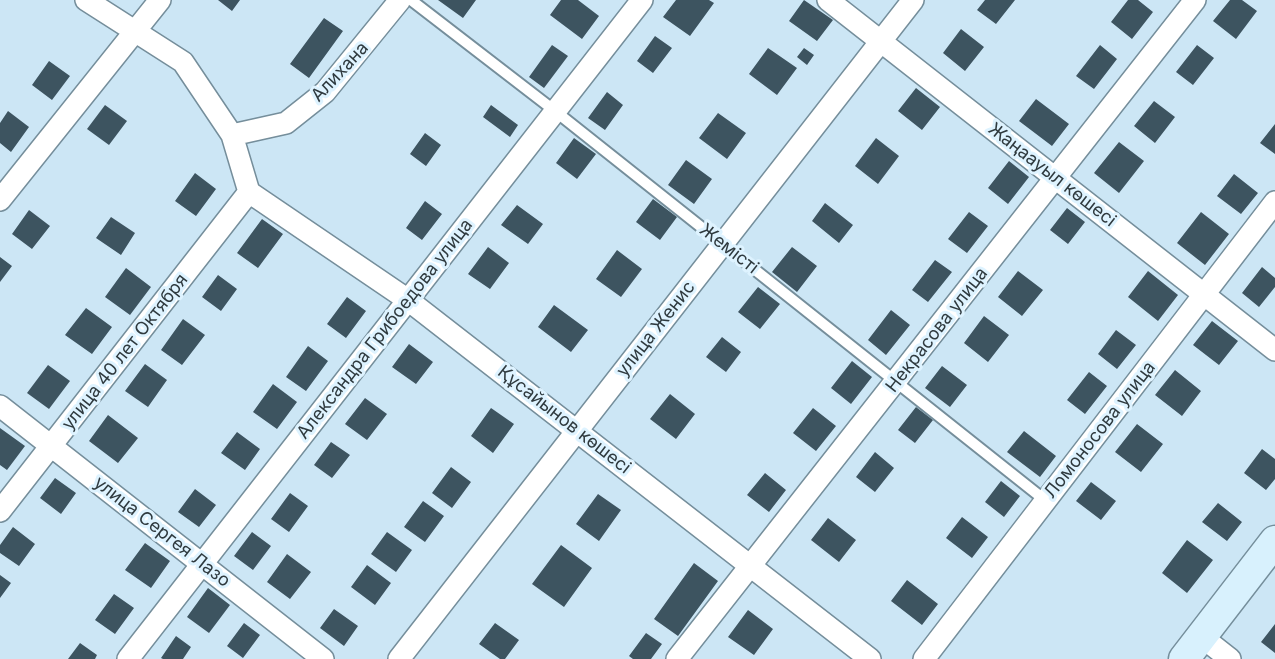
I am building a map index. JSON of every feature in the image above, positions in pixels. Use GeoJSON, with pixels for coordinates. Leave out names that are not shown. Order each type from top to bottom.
{"type":"FeatureCollection","features":[{"type":"Feature","properties":{"kind":"main road"},"geometry":{"type":"LineString","coordinates":[[1193,648],[1275,541]]}},
{"type":"Feature","properties":{"kind":"street"},"geometry":{"type":"LineString","coordinates":[[86,0],[183,62],[232,135],[249,192]]}},
{"type":"Feature","properties":{"kind":"street"},"geometry":{"type":"LineString","coordinates":[[0,200],[160,0]]}},
{"type":"Feature","properties":{"kind":"street","name":"Алихана"},"geometry":{"type":"LineString","coordinates":[[232,135],[286,123],[325,92],[400,0]]}},
{"type":"Feature","properties":{"kind":"street","name":"Александра Грибоедова улица"},"geometry":{"type":"LineString","coordinates":[[128,659],[642,0]]}},
{"type":"Feature","properties":{"kind":"street","name":"Жаңаауыл көшесі"},"geometry":{"type":"LineString","coordinates":[[828,0],[1275,350]]}},
{"type":"Feature","properties":{"kind":"street","name":"улица Женис"},"geometry":{"type":"LineString","coordinates":[[399,659],[914,0]]}},
{"type":"Feature","properties":{"kind":"street","name":"Некрасова улица"},"geometry":{"type":"LineString","coordinates":[[677,659],[1195,0]]}},
{"type":"Feature","properties":{"kind":"street","name":"Құсайынов көшесі"},"geometry":{"type":"LineString","coordinates":[[249,192],[408,300],[870,659]]}},
{"type":"Feature","properties":{"kind":"street","name":"улица 40 лет Октября"},"geometry":{"type":"LineString","coordinates":[[0,511],[249,192]]}},
{"type":"Feature","properties":{"kind":"street","name":"Ломоносова улица"},"geometry":{"type":"LineString","coordinates":[[924,659],[1275,202]]}},
{"type":"Feature","properties":{"kind":"street","name":"улица Сергея Лазо"},"geometry":{"type":"LineString","coordinates":[[0,406],[323,659]]}},
{"type":"Feature","properties":{"kind":"street"},"geometry":{"type":"LineString","coordinates":[[1193,648],[1230,659]]}},
{"type":"Feature","properties":{"kind":"lane","name":"Жемісті"},"geometry":{"type":"LineString","coordinates":[[411,0],[555,111],[1046,501]]}},
{"type":"Feature","properties":{"kind":"building"},"geometry":{"type":"Polygon","coordinates":[[[218,0],[240,0],[232,11],[218,0]]]}},
{"type":"Feature","properties":{"kind":"building"},"geometry":{"type":"Polygon","coordinates":[[[438,0],[476,0],[463,18],[438,0]]]}},
{"type":"Feature","properties":{"kind":"building"},"geometry":{"type":"Polygon","coordinates":[[[561,0],[578,0],[599,16],[582,39],[550,15],[561,0]]]}},
{"type":"Feature","properties":{"kind":"building"},"geometry":{"type":"Polygon","coordinates":[[[676,0],[709,0],[714,3],[690,36],[663,17],[676,0]]]}},
{"type":"Feature","properties":{"kind":"building"},"geometry":{"type":"Polygon","coordinates":[[[804,0],[833,20],[817,41],[789,21],[804,0]]]}},
{"type":"Feature","properties":{"kind":"building"},"geometry":{"type":"Polygon","coordinates":[[[985,0],[1015,0],[996,24],[977,10],[985,0]]]}},
{"type":"Feature","properties":{"kind":"building"},"geometry":{"type":"Polygon","coordinates":[[[1128,0],[1138,0],[1153,12],[1132,39],[1111,22],[1128,0]]]}},
{"type":"Feature","properties":{"kind":"building"},"geometry":{"type":"Polygon","coordinates":[[[1230,0],[1242,0],[1257,11],[1236,39],[1213,21],[1230,0]]]}},
{"type":"Feature","properties":{"kind":"building"},"geometry":{"type":"Polygon","coordinates":[[[324,18],[343,31],[309,78],[290,64],[324,18]]]}},
{"type":"Feature","properties":{"kind":"building"},"geometry":{"type":"Polygon","coordinates":[[[961,29],[984,47],[965,71],[943,53],[961,29]]]}},
{"type":"Feature","properties":{"kind":"building"},"geometry":{"type":"Polygon","coordinates":[[[655,36],[672,48],[653,73],[637,61],[655,36]]]}},
{"type":"Feature","properties":{"kind":"building"},"geometry":{"type":"Polygon","coordinates":[[[552,45],[568,56],[544,88],[529,77],[552,45]]]}},
{"type":"Feature","properties":{"kind":"building"},"geometry":{"type":"Polygon","coordinates":[[[1100,45],[1117,59],[1094,89],[1076,76],[1100,45]]]}},
{"type":"Feature","properties":{"kind":"building"},"geometry":{"type":"Polygon","coordinates":[[[1197,45],[1214,58],[1193,85],[1176,72],[1197,45]]]}},
{"type":"Feature","properties":{"kind":"building"},"geometry":{"type":"Polygon","coordinates":[[[768,48],[797,68],[777,95],[749,74],[768,48]]]}},
{"type":"Feature","properties":{"kind":"building"},"geometry":{"type":"Polygon","coordinates":[[[804,48],[814,55],[807,65],[797,57],[804,48]]]}},
{"type":"Feature","properties":{"kind":"building"},"geometry":{"type":"Polygon","coordinates":[[[49,61],[70,76],[52,100],[32,85],[49,61]]]}},
{"type":"Feature","properties":{"kind":"building"},"geometry":{"type":"Polygon","coordinates":[[[916,88],[940,107],[922,130],[898,111],[916,88]]]}},
{"type":"Feature","properties":{"kind":"building"},"geometry":{"type":"Polygon","coordinates":[[[607,92],[623,105],[605,130],[588,118],[607,92]]]}},
{"type":"Feature","properties":{"kind":"building"},"geometry":{"type":"Polygon","coordinates":[[[1036,99],[1069,124],[1052,146],[1019,121],[1036,99]]]}},
{"type":"Feature","properties":{"kind":"building"},"geometry":{"type":"Polygon","coordinates":[[[1154,101],[1175,117],[1155,143],[1134,126],[1154,101]]]}},
{"type":"Feature","properties":{"kind":"building"},"geometry":{"type":"Polygon","coordinates":[[[105,105],[127,121],[109,145],[87,129],[105,105]]]}},
{"type":"Feature","properties":{"kind":"building"},"geometry":{"type":"Polygon","coordinates":[[[491,105],[518,125],[510,137],[483,117],[491,105]]]}},
{"type":"Feature","properties":{"kind":"building"},"geometry":{"type":"Polygon","coordinates":[[[8,111],[29,127],[11,152],[0,143],[0,123],[8,111]]]}},
{"type":"Feature","properties":{"kind":"building"},"geometry":{"type":"Polygon","coordinates":[[[718,113],[746,133],[727,159],[699,138],[718,113]]]}},
{"type":"Feature","properties":{"kind":"building"},"geometry":{"type":"Polygon","coordinates":[[[1275,124],[1275,154],[1260,143],[1275,124]]]}},
{"type":"Feature","properties":{"kind":"building"},"geometry":{"type":"Polygon","coordinates":[[[425,133],[441,145],[426,166],[410,154],[425,133]]]}},
{"type":"Feature","properties":{"kind":"building"},"geometry":{"type":"Polygon","coordinates":[[[574,138],[596,154],[577,179],[556,163],[574,138]]]}},
{"type":"Feature","properties":{"kind":"building"},"geometry":{"type":"Polygon","coordinates":[[[876,138],[899,156],[878,184],[855,166],[876,138]]]}},
{"type":"Feature","properties":{"kind":"building"},"geometry":{"type":"Polygon","coordinates":[[[1119,142],[1144,161],[1119,193],[1094,173],[1119,142]]]}},
{"type":"Feature","properties":{"kind":"building"},"geometry":{"type":"Polygon","coordinates":[[[686,160],[712,179],[694,204],[668,185],[686,160]]]}},
{"type":"Feature","properties":{"kind":"building"},"geometry":{"type":"Polygon","coordinates":[[[1009,161],[1029,177],[1008,204],[988,188],[1009,161]]]}},
{"type":"Feature","properties":{"kind":"building"},"geometry":{"type":"Polygon","coordinates":[[[195,173],[216,189],[196,216],[175,201],[195,173]]]}},
{"type":"Feature","properties":{"kind":"building"},"geometry":{"type":"Polygon","coordinates":[[[1234,174],[1258,193],[1241,214],[1217,196],[1234,174]]]}},
{"type":"Feature","properties":{"kind":"building"},"geometry":{"type":"Polygon","coordinates":[[[653,199],[677,217],[660,240],[636,222],[653,199]]]}},
{"type":"Feature","properties":{"kind":"building"},"geometry":{"type":"Polygon","coordinates":[[[425,201],[442,214],[422,240],[406,228],[425,201]]]}},
{"type":"Feature","properties":{"kind":"building"},"geometry":{"type":"Polygon","coordinates":[[[825,203],[853,225],[839,243],[812,221],[825,203]]]}},
{"type":"Feature","properties":{"kind":"building"},"geometry":{"type":"Polygon","coordinates":[[[517,205],[543,224],[528,244],[501,225],[517,205]]]}},
{"type":"Feature","properties":{"kind":"building"},"geometry":{"type":"Polygon","coordinates":[[[1067,208],[1085,222],[1068,244],[1050,230],[1067,208]]]}},
{"type":"Feature","properties":{"kind":"building"},"geometry":{"type":"Polygon","coordinates":[[[29,210],[50,226],[32,249],[12,234],[29,210]]]}},
{"type":"Feature","properties":{"kind":"building"},"geometry":{"type":"Polygon","coordinates":[[[969,212],[988,226],[967,253],[948,239],[969,212]]]}},
{"type":"Feature","properties":{"kind":"building"},"geometry":{"type":"Polygon","coordinates":[[[1201,212],[1229,234],[1205,265],[1177,243],[1201,212]]]}},
{"type":"Feature","properties":{"kind":"building"},"geometry":{"type":"Polygon","coordinates":[[[111,217],[135,233],[121,255],[96,238],[111,217]]]}},
{"type":"Feature","properties":{"kind":"building"},"geometry":{"type":"Polygon","coordinates":[[[262,219],[283,234],[258,268],[237,253],[262,219]]]}},
{"type":"Feature","properties":{"kind":"building"},"geometry":{"type":"Polygon","coordinates":[[[488,247],[509,263],[490,289],[468,274],[488,247]]]}},
{"type":"Feature","properties":{"kind":"building"},"geometry":{"type":"Polygon","coordinates":[[[792,247],[817,266],[797,292],[772,272],[792,247]]]}},
{"type":"Feature","properties":{"kind":"building"},"geometry":{"type":"Polygon","coordinates":[[[617,250],[642,269],[621,297],[596,279],[617,250]]]}},
{"type":"Feature","properties":{"kind":"building"},"geometry":{"type":"Polygon","coordinates":[[[0,257],[12,266],[0,282],[0,257]]]}},
{"type":"Feature","properties":{"kind":"building"},"geometry":{"type":"Polygon","coordinates":[[[935,260],[952,272],[928,302],[912,290],[935,260]]]}},
{"type":"Feature","properties":{"kind":"building"},"geometry":{"type":"Polygon","coordinates":[[[1262,267],[1275,278],[1275,287],[1259,307],[1242,293],[1262,267]]]}},
{"type":"Feature","properties":{"kind":"building"},"geometry":{"type":"Polygon","coordinates":[[[126,268],[151,287],[130,315],[105,297],[126,268]]]}},
{"type":"Feature","properties":{"kind":"building"},"geometry":{"type":"Polygon","coordinates":[[[1018,271],[1043,290],[1022,316],[998,297],[1018,271]]]}},
{"type":"Feature","properties":{"kind":"building"},"geometry":{"type":"Polygon","coordinates":[[[1148,271],[1178,295],[1158,321],[1128,297],[1148,271]]]}},
{"type":"Feature","properties":{"kind":"building"},"geometry":{"type":"Polygon","coordinates":[[[218,275],[237,289],[221,311],[202,297],[218,275]]]}},
{"type":"Feature","properties":{"kind":"building"},"geometry":{"type":"Polygon","coordinates":[[[758,287],[780,304],[760,329],[738,312],[758,287]]]}},
{"type":"Feature","properties":{"kind":"building"},"geometry":{"type":"Polygon","coordinates":[[[347,297],[366,311],[346,338],[327,324],[347,297]]]}},
{"type":"Feature","properties":{"kind":"building"},"geometry":{"type":"Polygon","coordinates":[[[554,305],[588,330],[571,352],[538,327],[554,305]]]}},
{"type":"Feature","properties":{"kind":"building"},"geometry":{"type":"Polygon","coordinates":[[[86,308],[112,327],[92,354],[65,335],[86,308]]]}},
{"type":"Feature","properties":{"kind":"building"},"geometry":{"type":"Polygon","coordinates":[[[891,310],[910,325],[886,355],[868,340],[891,310]]]}},
{"type":"Feature","properties":{"kind":"building"},"geometry":{"type":"Polygon","coordinates":[[[984,316],[1009,335],[988,362],[964,343],[984,316]]]}},
{"type":"Feature","properties":{"kind":"building"},"geometry":{"type":"Polygon","coordinates":[[[183,319],[205,335],[182,365],[161,350],[183,319]]]}},
{"type":"Feature","properties":{"kind":"building"},"geometry":{"type":"Polygon","coordinates":[[[1212,321],[1238,341],[1219,365],[1193,345],[1212,321]]]}},
{"type":"Feature","properties":{"kind":"building"},"geometry":{"type":"Polygon","coordinates":[[[1116,330],[1136,345],[1117,369],[1098,354],[1116,330]]]}},
{"type":"Feature","properties":{"kind":"building"},"geometry":{"type":"Polygon","coordinates":[[[722,337],[741,352],[726,372],[706,357],[722,337]]]}},
{"type":"Feature","properties":{"kind":"building"},"geometry":{"type":"Polygon","coordinates":[[[409,344],[433,362],[416,384],[392,367],[409,344]]]}},
{"type":"Feature","properties":{"kind":"building"},"geometry":{"type":"Polygon","coordinates":[[[308,346],[328,361],[306,391],[286,377],[308,346]]]}},
{"type":"Feature","properties":{"kind":"building"},"geometry":{"type":"Polygon","coordinates":[[[852,361],[872,377],[851,404],[831,388],[852,361]]]}},
{"type":"Feature","properties":{"kind":"building"},"geometry":{"type":"Polygon","coordinates":[[[145,364],[167,380],[148,407],[125,391],[145,364]]]}},
{"type":"Feature","properties":{"kind":"building"},"geometry":{"type":"Polygon","coordinates":[[[48,365],[70,381],[49,409],[27,393],[48,365]]]}},
{"type":"Feature","properties":{"kind":"building"},"geometry":{"type":"Polygon","coordinates":[[[942,366],[967,385],[950,407],[925,388],[942,366]]]}},
{"type":"Feature","properties":{"kind":"building"},"geometry":{"type":"Polygon","coordinates":[[[1175,370],[1201,391],[1182,416],[1155,395],[1175,370]]]}},
{"type":"Feature","properties":{"kind":"building"},"geometry":{"type":"Polygon","coordinates":[[[1089,372],[1107,386],[1085,414],[1067,400],[1089,372]]]}},
{"type":"Feature","properties":{"kind":"building"},"geometry":{"type":"Polygon","coordinates":[[[273,384],[297,402],[277,429],[253,412],[273,384]]]}},
{"type":"Feature","properties":{"kind":"building"},"geometry":{"type":"Polygon","coordinates":[[[670,394],[695,414],[676,439],[650,419],[670,394]]]}},
{"type":"Feature","properties":{"kind":"building"},"geometry":{"type":"Polygon","coordinates":[[[365,398],[387,414],[367,440],[345,424],[365,398]]]}},
{"type":"Feature","properties":{"kind":"building"},"geometry":{"type":"Polygon","coordinates":[[[916,407],[933,420],[915,443],[898,430],[916,407]]]}},
{"type":"Feature","properties":{"kind":"building"},"geometry":{"type":"Polygon","coordinates":[[[491,408],[514,424],[493,453],[471,436],[491,408]]]}},
{"type":"Feature","properties":{"kind":"building"},"geometry":{"type":"Polygon","coordinates":[[[813,408],[836,426],[816,451],[793,433],[813,408]]]}},
{"type":"Feature","properties":{"kind":"building"},"geometry":{"type":"Polygon","coordinates":[[[108,415],[138,438],[118,463],[89,441],[108,415]]]}},
{"type":"Feature","properties":{"kind":"building"},"geometry":{"type":"Polygon","coordinates":[[[1137,424],[1163,444],[1141,472],[1115,452],[1137,424]]]}},
{"type":"Feature","properties":{"kind":"building"},"geometry":{"type":"Polygon","coordinates":[[[0,428],[25,446],[7,470],[0,465],[0,428]]]}},
{"type":"Feature","properties":{"kind":"building"},"geometry":{"type":"Polygon","coordinates":[[[1024,431],[1056,456],[1040,477],[1007,452],[1024,431]]]}},
{"type":"Feature","properties":{"kind":"building"},"geometry":{"type":"Polygon","coordinates":[[[237,432],[260,449],[245,470],[221,453],[237,432]]]}},
{"type":"Feature","properties":{"kind":"building"},"geometry":{"type":"Polygon","coordinates":[[[331,442],[350,455],[332,478],[314,465],[331,442]]]}},
{"type":"Feature","properties":{"kind":"building"},"geometry":{"type":"Polygon","coordinates":[[[1262,449],[1275,459],[1275,479],[1266,490],[1244,473],[1262,449]]]}},
{"type":"Feature","properties":{"kind":"building"},"geometry":{"type":"Polygon","coordinates":[[[875,452],[894,468],[875,492],[856,477],[875,452]]]}},
{"type":"Feature","properties":{"kind":"building"},"geometry":{"type":"Polygon","coordinates":[[[451,467],[471,482],[452,508],[432,493],[451,467]]]}},
{"type":"Feature","properties":{"kind":"building"},"geometry":{"type":"Polygon","coordinates":[[[765,473],[786,490],[769,512],[747,495],[765,473]]]}},
{"type":"Feature","properties":{"kind":"building"},"geometry":{"type":"Polygon","coordinates":[[[55,478],[76,493],[61,514],[40,498],[55,478]]]}},
{"type":"Feature","properties":{"kind":"building"},"geometry":{"type":"Polygon","coordinates":[[[1001,481],[1020,496],[1004,517],[985,502],[1001,481]]]}},
{"type":"Feature","properties":{"kind":"building"},"geometry":{"type":"Polygon","coordinates":[[[1091,482],[1116,501],[1101,520],[1076,501],[1091,482]]]}},
{"type":"Feature","properties":{"kind":"building"},"geometry":{"type":"Polygon","coordinates":[[[195,489],[216,505],[199,527],[178,512],[195,489]]]}},
{"type":"Feature","properties":{"kind":"building"},"geometry":{"type":"Polygon","coordinates":[[[290,493],[308,506],[289,532],[271,519],[290,493]]]}},
{"type":"Feature","properties":{"kind":"building"},"geometry":{"type":"Polygon","coordinates":[[[598,494],[621,510],[599,541],[576,524],[598,494]]]}},
{"type":"Feature","properties":{"kind":"building"},"geometry":{"type":"Polygon","coordinates":[[[423,501],[444,516],[425,542],[404,527],[423,501]]]}},
{"type":"Feature","properties":{"kind":"building"},"geometry":{"type":"Polygon","coordinates":[[[1218,503],[1242,522],[1227,541],[1202,522],[1218,503]]]}},
{"type":"Feature","properties":{"kind":"building"},"geometry":{"type":"Polygon","coordinates":[[[962,517],[988,537],[972,558],[946,538],[962,517]]]}},
{"type":"Feature","properties":{"kind":"building"},"geometry":{"type":"Polygon","coordinates":[[[828,518],[856,540],[839,562],[811,540],[828,518]]]}},
{"type":"Feature","properties":{"kind":"building"},"geometry":{"type":"Polygon","coordinates":[[[13,527],[35,544],[19,566],[0,553],[0,545],[13,527]]]}},
{"type":"Feature","properties":{"kind":"building"},"geometry":{"type":"Polygon","coordinates":[[[252,532],[271,546],[253,570],[234,556],[252,532]]]}},
{"type":"Feature","properties":{"kind":"building"},"geometry":{"type":"Polygon","coordinates":[[[387,532],[412,550],[396,572],[371,554],[387,532]]]}},
{"type":"Feature","properties":{"kind":"building"},"geometry":{"type":"Polygon","coordinates":[[[1187,540],[1213,560],[1187,593],[1162,573],[1187,540]]]}},
{"type":"Feature","properties":{"kind":"building"},"geometry":{"type":"Polygon","coordinates":[[[145,543],[170,561],[151,588],[125,570],[145,543]]]}},
{"type":"Feature","properties":{"kind":"building"},"geometry":{"type":"Polygon","coordinates":[[[561,545],[592,568],[564,607],[532,584],[561,545]]]}},
{"type":"Feature","properties":{"kind":"building"},"geometry":{"type":"Polygon","coordinates":[[[287,554],[311,572],[290,599],[267,582],[287,554]]]}},
{"type":"Feature","properties":{"kind":"building"},"geometry":{"type":"Polygon","coordinates":[[[694,563],[718,581],[678,636],[654,619],[694,563]]]}},
{"type":"Feature","properties":{"kind":"building"},"geometry":{"type":"Polygon","coordinates":[[[367,565],[391,583],[375,605],[351,587],[367,565]]]}},
{"type":"Feature","properties":{"kind":"building"},"geometry":{"type":"Polygon","coordinates":[[[0,575],[11,583],[0,598],[0,575]]]}},
{"type":"Feature","properties":{"kind":"building"},"geometry":{"type":"Polygon","coordinates":[[[907,580],[938,604],[922,625],[891,601],[907,580]]]}},
{"type":"Feature","properties":{"kind":"building"},"geometry":{"type":"Polygon","coordinates":[[[208,588],[230,605],[209,633],[187,617],[208,588]]]}},
{"type":"Feature","properties":{"kind":"building"},"geometry":{"type":"Polygon","coordinates":[[[114,594],[134,608],[115,634],[95,620],[114,594]]]}},
{"type":"Feature","properties":{"kind":"building"},"geometry":{"type":"Polygon","coordinates":[[[334,609],[358,626],[344,646],[320,628],[334,609]]]}},
{"type":"Feature","properties":{"kind":"building"},"geometry":{"type":"Polygon","coordinates":[[[748,610],[773,629],[754,655],[728,637],[748,610]]]}},
{"type":"Feature","properties":{"kind":"building"},"geometry":{"type":"Polygon","coordinates":[[[244,623],[260,635],[243,658],[227,646],[244,623]]]}},
{"type":"Feature","properties":{"kind":"building"},"geometry":{"type":"Polygon","coordinates":[[[495,623],[519,640],[505,659],[500,659],[479,644],[495,623]]]}},
{"type":"Feature","properties":{"kind":"building"},"geometry":{"type":"Polygon","coordinates":[[[1275,624],[1275,653],[1261,642],[1275,624]]]}},
{"type":"Feature","properties":{"kind":"building"},"geometry":{"type":"Polygon","coordinates":[[[646,633],[662,644],[651,659],[633,659],[629,656],[646,633]]]}},
{"type":"Feature","properties":{"kind":"building"},"geometry":{"type":"Polygon","coordinates":[[[176,636],[191,647],[183,659],[161,658],[176,636]]]}},
{"type":"Feature","properties":{"kind":"building"},"geometry":{"type":"Polygon","coordinates":[[[80,643],[97,655],[95,659],[68,659],[80,643]]]}}]}
